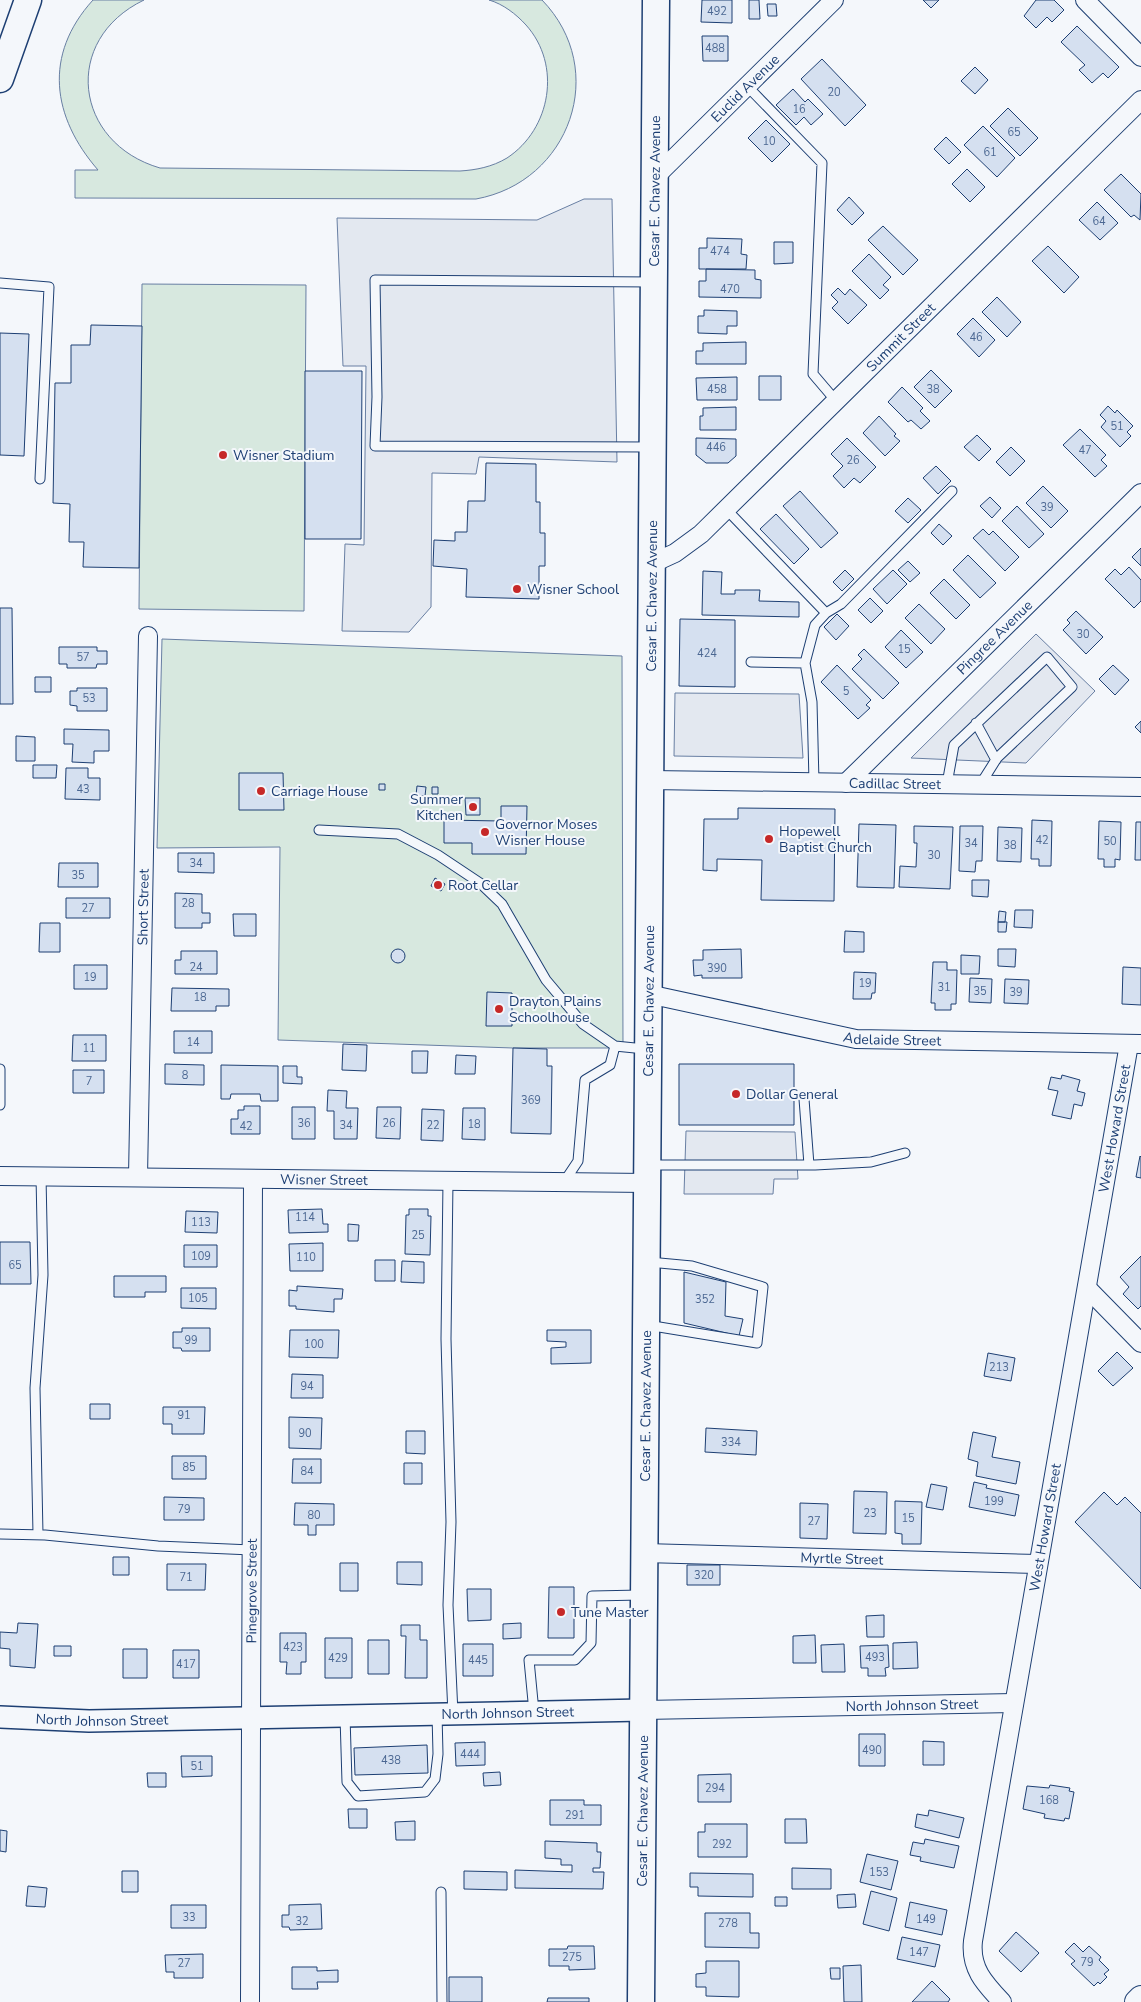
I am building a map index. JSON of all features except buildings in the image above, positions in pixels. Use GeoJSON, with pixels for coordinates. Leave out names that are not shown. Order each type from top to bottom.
{"type":"FeatureCollection","features":[{"type":"Feature","properties":{"kind":"main road"},"geometry":{"type":"LineString","coordinates":[[0,79],[28,0]]}},
{"type":"Feature","properties":{"kind":"main road","name":"Cesar E. Chavez Avenue"},"geometry":{"type":"LineString","coordinates":[[641,2002],[656,0]]}},
{"type":"Feature","properties":{"kind":"street","name":"Euclid Avenue"},"geometry":{"type":"LineString","coordinates":[[654,178],[833,0]]}},
{"type":"Feature","properties":{"kind":"street"},"geometry":{"type":"LineString","coordinates":[[1085,0],[1141,57]]}},
{"type":"Feature","properties":{"kind":"street","name":"Summit Street"},"geometry":{"type":"LineString","coordinates":[[651,564],[682,549],[726,509],[1141,100]]}},
{"type":"Feature","properties":{"kind":"street","name":"Pingree Avenue"},"geometry":{"type":"LineString","coordinates":[[846,783],[1141,493]]}},
{"type":"Feature","properties":{"kind":"street","name":"Short Street"},"geometry":{"type":"LineString","coordinates":[[138,1177],[148,636]]}},
{"type":"Feature","properties":{"kind":"street","name":"Cadillac Street"},"geometry":{"type":"LineString","coordinates":[[650,780],[1141,787]]}},
{"type":"Feature","properties":{"kind":"street","name":"Adelaide Street"},"geometry":{"type":"LineString","coordinates":[[648,994],[856,1039],[1135,1044]]}},
{"type":"Feature","properties":{"kind":"street","name":"West Howard Street"},"geometry":{"type":"LineString","coordinates":[[1002,2002],[978,1974],[974,1964],[972,1947],[1086,1288],[1135,1044]]}},
{"type":"Feature","properties":{"kind":"street","name":"Wisner Street"},"geometry":{"type":"LineString","coordinates":[[0,1176],[564,1182],[647,1174]]}},
{"type":"Feature","properties":{"kind":"street","name":"Pinegrove Street"},"geometry":{"type":"LineString","coordinates":[[250,2002],[253,1178]]}},
{"type":"Feature","properties":{"kind":"street"},"geometry":{"type":"LineString","coordinates":[[1086,1288],[1141,1342]]}},
{"type":"Feature","properties":{"kind":"street","name":"Myrtle Street"},"geometry":{"type":"LineString","coordinates":[[644,1553],[1038,1564]]}},
{"type":"Feature","properties":{"kind":"street","name":"North Johnson Street"},"geometry":{"type":"LineString","coordinates":[[0,1717],[89,1721],[1014,1702]]}},
{"type":"Feature","properties":{"kind":"lane"},"geometry":{"type":"LineString","coordinates":[[746,86],[822,163],[813,374],[836,401]]}},
{"type":"Feature","properties":{"kind":"lane"},"geometry":{"type":"LineString","coordinates":[[652,447],[375,446],[377,397],[375,280],[653,282]]}},
{"type":"Feature","properties":{"kind":"lane"},"geometry":{"type":"LineString","coordinates":[[0,283],[49,287],[40,479]]}},
{"type":"Feature","properties":{"kind":"lane"},"geometry":{"type":"LineString","coordinates":[[814,782],[812,702],[805,663],[814,625],[826,612],[841,604],[952,491]]}},
{"type":"Feature","properties":{"kind":"lane"},"geometry":{"type":"LineString","coordinates":[[726,509],[826,612]]}},
{"type":"Feature","properties":{"kind":"lane"},"geometry":{"type":"LineString","coordinates":[[946,784],[954,744],[1047,657],[1072,687],[996,760],[980,785]]}},
{"type":"Feature","properties":{"kind":"lane"},"geometry":{"type":"LineString","coordinates":[[751,662],[805,663]]}},
{"type":"Feature","properties":{"kind":"lane"},"geometry":{"type":"LineString","coordinates":[[976,723],[996,760]]}},
{"type":"Feature","properties":{"kind":"lane"},"geometry":{"type":"LineString","coordinates":[[320,830],[398,834],[438,855],[480,883],[502,904],[546,980],[583,1024],[615,1046],[648,1048]]}},
{"type":"Feature","properties":{"kind":"lane"},"geometry":{"type":"LineString","coordinates":[[564,1182],[578,1161],[585,1080],[610,1065],[615,1046]]}},
{"type":"Feature","properties":{"kind":"lane"},"geometry":{"type":"LineString","coordinates":[[0,1069],[0,1105]]}},
{"type":"Feature","properties":{"kind":"lane"},"geometry":{"type":"LineString","coordinates":[[804,1099],[808,1164]]}},
{"type":"Feature","properties":{"kind":"lane"},"geometry":{"type":"LineString","coordinates":[[647,1174],[871,1162],[905,1153]]}},
{"type":"Feature","properties":{"kind":"lane"},"geometry":{"type":"LineString","coordinates":[[38,1534],[35,1388],[43,1275],[41,1176]]}},
{"type":"Feature","properties":{"kind":"lane"},"geometry":{"type":"LineString","coordinates":[[345,1716],[347,1782],[358,1796],[425,1792],[435,1778],[445,1714],[451,1522],[446,1339],[448,1181]]}},
{"type":"Feature","properties":{"kind":"lane"},"geometry":{"type":"LineString","coordinates":[[646,1261],[692,1266],[763,1286],[757,1343],[646,1325]]}},
{"type":"Feature","properties":{"kind":"lane"},"geometry":{"type":"LineString","coordinates":[[0,1534],[38,1534],[158,1546],[252,1550]]}},
{"type":"Feature","properties":{"kind":"lane"},"geometry":{"type":"LineString","coordinates":[[534,1712],[529,1660],[575,1660],[591,1642],[592,1596],[644,1595]]}},
{"type":"Feature","properties":{"kind":"lane"},"geometry":{"type":"LineString","coordinates":[[441,1892],[442,2002]]}},
{"type":"Feature","properties":{"kind":"shaded area"},"geometry":{"type":"Polygon","coordinates":[[[93,0],[144,0],[117,18],[99,40],[90,64],[89,90],[95,114],[110,137],[131,155],[160,168],[460,171],[484,168],[496,164],[522,146],[534,131],[542,114],[546,96],[547,77],[544,59],[537,41],[526,25],[509,10],[489,0],[542,0],[563,28],[574,58],[576,89],[570,119],[556,147],[536,171],[509,188],[476,199],[75,198],[75,170],[98,170],[83,150],[71,129],[63,107],[59,86],[60,64],[66,42],[77,21],[93,0]]]}},
{"type":"Feature","properties":{"kind":"shaded area"},"geometry":{"type":"Polygon","coordinates":[[[584,199],[612,199],[617,462],[479,457],[476,474],[432,473],[431,607],[409,632],[342,631],[345,544],[364,545],[366,366],[343,366],[337,218],[537,220],[584,199]]]}},
{"type":"Feature","properties":{"kind":"shaded area","name":"Wisner Stadium"},"geometry":{"type":"Polygon","coordinates":[[[142,284],[306,285],[304,611],[139,609],[142,284]]]}},
{"type":"Feature","properties":{"kind":"shaded area"},"geometry":{"type":"Polygon","coordinates":[[[1036,634],[1095,691],[1026,763],[911,758],[1036,634]]]}},
{"type":"Feature","properties":{"kind":"shaded area"},"geometry":{"type":"Polygon","coordinates":[[[162,639],[622,656],[623,1048],[513,1048],[278,1040],[280,847],[157,848],[162,639]]]}},
{"type":"Feature","properties":{"kind":"shaded area"},"geometry":{"type":"Polygon","coordinates":[[[675,693],[799,694],[803,758],[674,756],[675,693]]]}},
{"type":"Feature","properties":{"kind":"shaded area"},"geometry":{"type":"Polygon","coordinates":[[[686,1131],[795,1132],[798,1179],[774,1179],[773,1194],[684,1194],[686,1131]]]}},
{"type":"Feature","properties":{"kind":"place","name":"Wisner Stadium"},"geometry":{"type":"Point","coordinates":[223,455]}},
{"type":"Feature","properties":{"kind":"place","name":"Wisner School"},"geometry":{"type":"Point","coordinates":[517,589]}},
{"type":"Feature","properties":{"kind":"place","name":"Carriage House"},"geometry":{"type":"Point","coordinates":[261,791]}},
{"type":"Feature","properties":{"kind":"place","name":"Summer Kitchen"},"geometry":{"type":"Point","coordinates":[473,807]}},
{"type":"Feature","properties":{"kind":"place","name":"Governor Moses Wisner House"},"geometry":{"type":"Point","coordinates":[485,832]}},
{"type":"Feature","properties":{"kind":"place","name":"Hopewell Baptist Church"},"geometry":{"type":"Point","coordinates":[769,839]}},
{"type":"Feature","properties":{"kind":"place","name":"Root Cellar"},"geometry":{"type":"Point","coordinates":[438,885]}},
{"type":"Feature","properties":{"kind":"place","name":"Drayton Plains Schoolhouse"},"geometry":{"type":"Point","coordinates":[499,1009]}},
{"type":"Feature","properties":{"kind":"place","name":"Dollar General"},"geometry":{"type":"Point","coordinates":[736,1094]}},
{"type":"Feature","properties":{"kind":"place","name":"Tune Master"},"geometry":{"type":"Point","coordinates":[561,1612]}}]}
